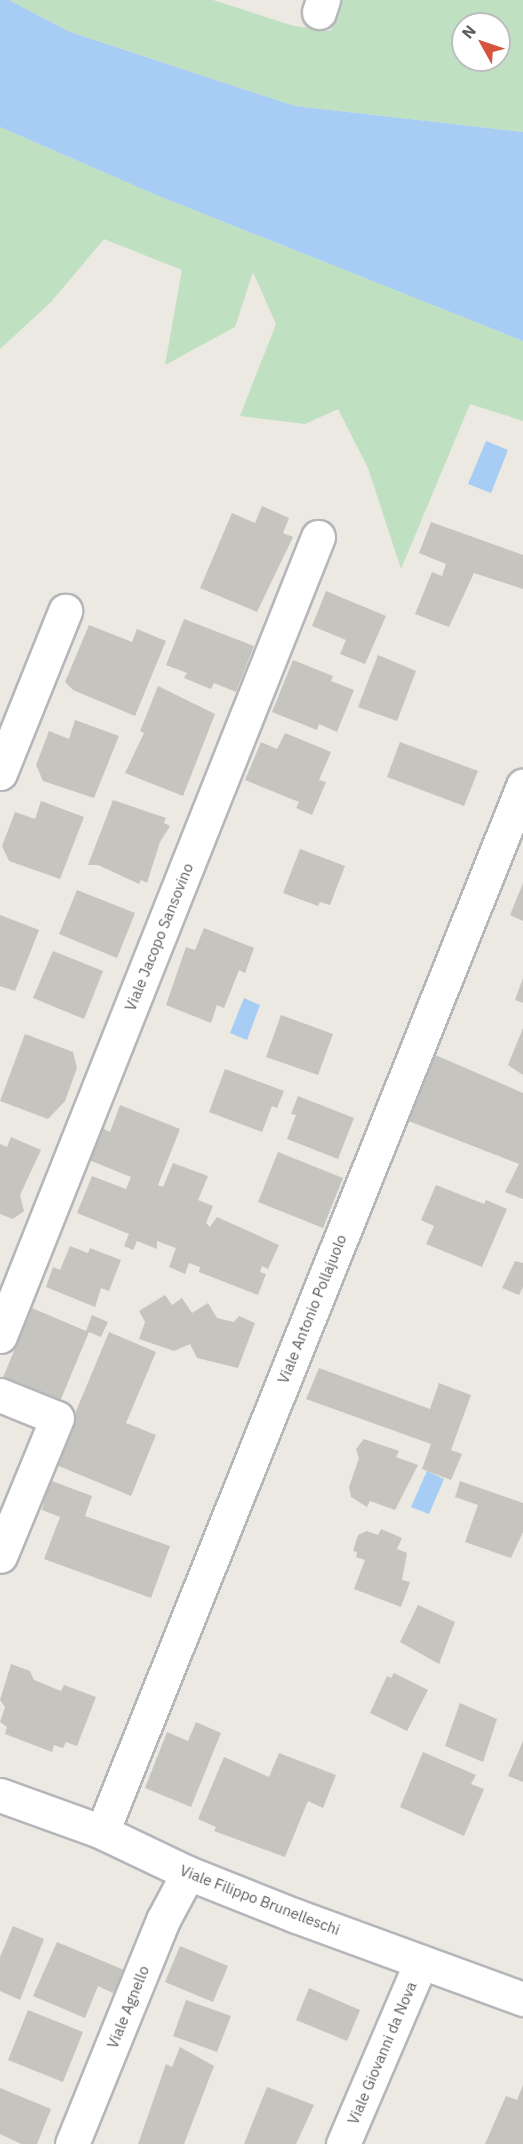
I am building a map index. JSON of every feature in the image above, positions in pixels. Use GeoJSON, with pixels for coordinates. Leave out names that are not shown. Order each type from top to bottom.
{"type":"FeatureCollection","features":[{"type":"Feature","properties":{"kind":"street","name":"Viale Jacopo Sansovino"},"geometry":{"type":"LineString","coordinates":[[0,1336],[318,537]]}},
{"type":"Feature","properties":{"kind":"street"},"geometry":{"type":"LineString","coordinates":[[0,773],[65,611]]}},
{"type":"Feature","properties":{"kind":"street","name":"Viale Antonio Pollajuolo"},"geometry":{"type":"LineString","coordinates":[[102,1832],[523,786]]}},
{"type":"Feature","properties":{"kind":"street"},"geometry":{"type":"LineString","coordinates":[[0,1395],[57,1418],[0,1556]]}},
{"type":"Feature","properties":{"kind":"street","name":"Viale Filippo Brunelleschi"},"geometry":{"type":"LineString","coordinates":[[1,1799],[102,1832],[188,1873],[523,1999]]}},
{"type":"Feature","properties":{"kind":"street","name":"Viale Agnello"},"geometry":{"type":"LineString","coordinates":[[72,2144],[163,1920],[188,1873]]}},
{"type":"Feature","properties":{"kind":"street","name":"Viale Giovanni da Nova"},"geometry":{"type":"LineString","coordinates":[[343,2144],[421,1962]]}},
{"type":"Feature","properties":{"kind":"green space"},"geometry":{"type":"Polygon","coordinates":[[[9,0],[213,0],[294,26],[331,31],[341,0],[523,0],[523,132],[295,106],[70,32],[9,0]]]}},
{"type":"Feature","properties":{"kind":"green space"},"geometry":{"type":"Polygon","coordinates":[[[0,127],[154,194],[523,341],[523,421],[470,404],[401,569],[368,468],[338,409],[305,424],[240,416],[276,324],[253,272],[235,327],[165,365],[182,270],[104,239],[51,302],[0,349],[0,127]]]}},
{"type":"Feature","properties":{"kind":"water"},"geometry":{"type":"Polygon","coordinates":[[[0,0],[9,0],[70,32],[295,106],[523,132],[523,341],[154,194],[0,127],[0,0]]]}},
{"type":"Feature","properties":{"kind":"water"},"geometry":{"type":"Polygon","coordinates":[[[486,441],[508,450],[491,493],[468,484],[486,441]]]}},
{"type":"Feature","properties":{"kind":"water"},"geometry":{"type":"Polygon","coordinates":[[[244,998],[260,1005],[247,1040],[230,1033],[244,998]]]}},
{"type":"Feature","properties":{"kind":"water"},"geometry":{"type":"Polygon","coordinates":[[[427,1471],[444,1479],[429,1514],[411,1507],[427,1471]]]}},
{"type":"Feature","properties":{"kind":"building"},"geometry":{"type":"Polygon","coordinates":[[[262,506],[289,518],[283,533],[293,537],[257,612],[200,588],[232,513],[255,523],[262,506]]]}},
{"type":"Feature","properties":{"kind":"building"},"geometry":{"type":"Polygon","coordinates":[[[431,522],[523,555],[523,589],[474,573],[449,627],[415,614],[432,572],[442,576],[446,564],[419,553],[431,522]]]}},
{"type":"Feature","properties":{"kind":"building"},"geometry":{"type":"Polygon","coordinates":[[[326,591],[386,616],[365,664],[340,654],[346,640],[312,626],[326,591]]]}},
{"type":"Feature","properties":{"kind":"building"},"geometry":{"type":"Polygon","coordinates":[[[184,619],[254,646],[236,692],[214,683],[211,689],[184,678],[187,673],[166,665],[184,619]]]}},
{"type":"Feature","properties":{"kind":"building"},"geometry":{"type":"Polygon","coordinates":[[[89,625],[132,642],[137,629],[166,641],[135,716],[73,690],[65,682],[89,625]]]}},
{"type":"Feature","properties":{"kind":"building"},"geometry":{"type":"Polygon","coordinates":[[[378,655],[416,671],[397,721],[358,707],[378,655]]]}},
{"type":"Feature","properties":{"kind":"building"},"geometry":{"type":"Polygon","coordinates":[[[293,660],[333,676],[331,681],[354,690],[337,732],[319,724],[317,730],[272,712],[293,660]]]}},
{"type":"Feature","properties":{"kind":"building"},"geometry":{"type":"Polygon","coordinates":[[[158,686],[215,714],[183,796],[125,773],[144,733],[140,731],[158,686]]]}},
{"type":"Feature","properties":{"kind":"building"},"geometry":{"type":"Polygon","coordinates":[[[75,720],[119,736],[94,798],[43,781],[36,765],[49,731],[69,739],[75,720]]]}},
{"type":"Feature","properties":{"kind":"building"},"geometry":{"type":"Polygon","coordinates":[[[285,733],[331,752],[319,780],[326,782],[312,815],[296,808],[299,802],[245,780],[261,742],[277,749],[285,733]]]}},
{"type":"Feature","properties":{"kind":"building"},"geometry":{"type":"Polygon","coordinates":[[[400,742],[478,771],[464,806],[387,777],[400,742]]]}},
{"type":"Feature","properties":{"kind":"building"},"geometry":{"type":"Polygon","coordinates":[[[113,800],[166,818],[164,823],[170,826],[160,842],[147,883],[141,880],[139,884],[98,865],[88,865],[113,800]]]}},
{"type":"Feature","properties":{"kind":"building"},"geometry":{"type":"Polygon","coordinates":[[[41,801],[84,817],[60,879],[9,861],[2,846],[15,812],[35,819],[41,801]]]}},
{"type":"Feature","properties":{"kind":"building"},"geometry":{"type":"Polygon","coordinates":[[[300,849],[345,866],[330,905],[320,902],[318,906],[283,893],[300,849]]]}},
{"type":"Feature","properties":{"kind":"building"},"geometry":{"type":"Polygon","coordinates":[[[523,883],[523,921],[510,915],[523,883]]]}},
{"type":"Feature","properties":{"kind":"building"},"geometry":{"type":"Polygon","coordinates":[[[77,890],[135,913],[117,958],[59,934],[77,890]]]}},
{"type":"Feature","properties":{"kind":"building"},"geometry":{"type":"Polygon","coordinates":[[[0,915],[39,930],[15,991],[0,986],[0,915]]]}},
{"type":"Feature","properties":{"kind":"building"},"geometry":{"type":"Polygon","coordinates":[[[204,928],[254,948],[245,973],[239,970],[224,1008],[217,1005],[211,1023],[166,1005],[186,947],[195,950],[204,928]]]}},
{"type":"Feature","properties":{"kind":"building"},"geometry":{"type":"Polygon","coordinates":[[[53,951],[103,971],[84,1019],[33,998],[53,951]]]}},
{"type":"Feature","properties":{"kind":"building"},"geometry":{"type":"Polygon","coordinates":[[[523,978],[523,1003],[515,1000],[523,978]]]}},
{"type":"Feature","properties":{"kind":"building"},"geometry":{"type":"Polygon","coordinates":[[[281,1015],[333,1034],[318,1075],[266,1057],[281,1015]]]}},
{"type":"Feature","properties":{"kind":"building"},"geometry":{"type":"Polygon","coordinates":[[[523,1028],[523,1075],[508,1065],[523,1028]]]}},
{"type":"Feature","properties":{"kind":"building"},"geometry":{"type":"Polygon","coordinates":[[[25,1034],[73,1052],[77,1068],[65,1101],[48,1119],[0,1101],[25,1034]]]}},
{"type":"Feature","properties":{"kind":"building"},"geometry":{"type":"Polygon","coordinates":[[[433,1054],[523,1093],[523,1199],[505,1192],[519,1164],[406,1120],[433,1054]]]}},
{"type":"Feature","properties":{"kind":"building"},"geometry":{"type":"Polygon","coordinates":[[[225,1069],[284,1091],[277,1108],[272,1106],[262,1132],[209,1112],[225,1069]]]}},
{"type":"Feature","properties":{"kind":"building"},"geometry":{"type":"Polygon","coordinates":[[[298,1096],[354,1118],[338,1159],[287,1139],[296,1115],[291,1114],[298,1096]]]}},
{"type":"Feature","properties":{"kind":"building"},"geometry":{"type":"Polygon","coordinates":[[[120,1105],[180,1129],[158,1185],[163,1187],[173,1163],[208,1176],[198,1200],[213,1206],[206,1223],[210,1227],[217,1217],[279,1245],[268,1269],[262,1266],[260,1272],[266,1274],[258,1295],[199,1272],[200,1267],[189,1263],[185,1274],[169,1267],[176,1248],[157,1241],[157,1249],[137,1241],[133,1250],[124,1246],[129,1234],[77,1213],[92,1176],[126,1189],[131,1177],[89,1160],[102,1128],[110,1132],[120,1105]]]}},
{"type":"Feature","properties":{"kind":"building"},"geometry":{"type":"Polygon","coordinates":[[[11,1137],[41,1150],[20,1195],[24,1211],[13,1219],[0,1214],[0,1144],[7,1147],[11,1137]]]}},
{"type":"Feature","properties":{"kind":"building"},"geometry":{"type":"Polygon","coordinates":[[[278,1152],[343,1178],[323,1228],[258,1202],[278,1152]]]}},
{"type":"Feature","properties":{"kind":"building"},"geometry":{"type":"Polygon","coordinates":[[[436,1185],[484,1204],[486,1200],[507,1209],[482,1267],[426,1244],[434,1226],[421,1220],[436,1185]]]}},
{"type":"Feature","properties":{"kind":"building"},"geometry":{"type":"Polygon","coordinates":[[[70,1246],[88,1253],[90,1248],[121,1260],[109,1291],[101,1288],[95,1307],[46,1287],[53,1267],[60,1270],[70,1246]]]}},
{"type":"Feature","properties":{"kind":"building"},"geometry":{"type":"Polygon","coordinates":[[[515,1261],[523,1263],[523,1287],[519,1295],[502,1288],[515,1261]]]}},
{"type":"Feature","properties":{"kind":"building"},"geometry":{"type":"Polygon","coordinates":[[[165,1295],[172,1305],[182,1298],[192,1313],[208,1303],[217,1318],[234,1322],[239,1316],[255,1323],[238,1368],[197,1358],[190,1344],[174,1351],[139,1339],[145,1322],[139,1311],[165,1295]]]}},
{"type":"Feature","properties":{"kind":"building"},"geometry":{"type":"Polygon","coordinates":[[[32,1308],[86,1331],[92,1315],[108,1322],[101,1337],[89,1332],[58,1406],[1,1382],[32,1308]]]}},
{"type":"Feature","properties":{"kind":"building"},"geometry":{"type":"Polygon","coordinates":[[[109,1332],[156,1352],[126,1423],[156,1435],[131,1496],[54,1464],[109,1332]]]}},
{"type":"Feature","properties":{"kind":"building"},"geometry":{"type":"Polygon","coordinates":[[[319,1368],[430,1409],[439,1383],[471,1395],[451,1450],[462,1454],[451,1480],[422,1469],[431,1444],[306,1399],[319,1368]]]}},
{"type":"Feature","properties":{"kind":"building"},"geometry":{"type":"Polygon","coordinates":[[[364,1439],[399,1451],[396,1457],[418,1465],[395,1510],[370,1501],[367,1507],[351,1497],[349,1487],[359,1458],[356,1449],[364,1439]]]}},
{"type":"Feature","properties":{"kind":"building"},"geometry":{"type":"Polygon","coordinates":[[[49,1480],[92,1496],[85,1516],[170,1546],[151,1598],[44,1559],[60,1517],[42,1510],[49,1480]]]}},
{"type":"Feature","properties":{"kind":"building"},"geometry":{"type":"Polygon","coordinates":[[[460,1481],[523,1503],[523,1532],[511,1558],[465,1542],[478,1505],[455,1497],[460,1481]]]}},
{"type":"Feature","properties":{"kind":"building"},"geometry":{"type":"Polygon","coordinates":[[[381,1529],[402,1538],[397,1549],[407,1553],[402,1580],[410,1582],[401,1607],[354,1589],[365,1560],[356,1557],[357,1552],[353,1551],[358,1535],[367,1531],[378,1535],[381,1529]]]}},
{"type":"Feature","properties":{"kind":"building"},"geometry":{"type":"Polygon","coordinates":[[[418,1605],[455,1622],[439,1664],[400,1642],[418,1605]]]}},
{"type":"Feature","properties":{"kind":"building"},"geometry":{"type":"Polygon","coordinates":[[[11,1664],[30,1671],[34,1680],[61,1691],[64,1685],[96,1697],[77,1746],[66,1742],[63,1748],[54,1745],[52,1752],[5,1734],[7,1727],[0,1722],[5,1707],[0,1700],[11,1664]]]}},
{"type":"Feature","properties":{"kind":"building"},"geometry":{"type":"Polygon","coordinates":[[[394,1673],[428,1690],[407,1731],[370,1713],[387,1676],[391,1678],[394,1673]]]}},
{"type":"Feature","properties":{"kind":"building"},"geometry":{"type":"Polygon","coordinates":[[[460,1703],[497,1719],[483,1762],[445,1746],[460,1703]]]}},
{"type":"Feature","properties":{"kind":"building"},"geometry":{"type":"Polygon","coordinates":[[[196,1722],[221,1733],[191,1807],[145,1788],[167,1732],[188,1741],[196,1722]]]}},
{"type":"Feature","properties":{"kind":"building"},"geometry":{"type":"Polygon","coordinates":[[[523,1741],[523,1782],[508,1776],[523,1741]]]}},
{"type":"Feature","properties":{"kind":"building"},"geometry":{"type":"Polygon","coordinates":[[[423,1752],[476,1775],[471,1784],[484,1789],[464,1836],[400,1807],[423,1752]]]}},
{"type":"Feature","properties":{"kind":"building"},"geometry":{"type":"Polygon","coordinates":[[[279,1753],[336,1775],[323,1808],[308,1801],[285,1857],[214,1831],[216,1827],[198,1819],[224,1757],[269,1777],[279,1753]]]}},
{"type":"Feature","properties":{"kind":"building"},"geometry":{"type":"Polygon","coordinates":[[[13,1926],[44,1939],[20,2000],[0,1991],[0,1957],[13,1926]]]}},
{"type":"Feature","properties":{"kind":"building"},"geometry":{"type":"Polygon","coordinates":[[[57,1942],[129,1972],[119,1996],[98,1986],[85,2018],[33,1996],[57,1942]]]}},
{"type":"Feature","properties":{"kind":"building"},"geometry":{"type":"Polygon","coordinates":[[[180,1946],[228,1966],[213,2002],[165,1982],[180,1946]]]}},
{"type":"Feature","properties":{"kind":"building"},"geometry":{"type":"Polygon","coordinates":[[[309,1988],[360,2010],[347,2041],[296,2020],[309,1988]]]}},
{"type":"Feature","properties":{"kind":"building"},"geometry":{"type":"Polygon","coordinates":[[[186,2000],[231,2016],[217,2052],[173,2036],[186,2000]]]}},
{"type":"Feature","properties":{"kind":"building"},"geometry":{"type":"Polygon","coordinates":[[[28,2010],[83,2032],[63,2082],[8,2060],[28,2010]]]}},
{"type":"Feature","properties":{"kind":"building"},"geometry":{"type":"Polygon","coordinates":[[[180,2047],[214,2066],[184,2144],[138,2144],[166,2064],[172,2067],[180,2047]]]}},
{"type":"Feature","properties":{"kind":"building"},"geometry":{"type":"Polygon","coordinates":[[[523,2085],[523,2144],[485,2144],[506,2096],[517,2100],[523,2085]]]}},
{"type":"Feature","properties":{"kind":"building"},"geometry":{"type":"Polygon","coordinates":[[[267,2087],[314,2105],[296,2144],[244,2144],[267,2087]]]}},
{"type":"Feature","properties":{"kind":"building"},"geometry":{"type":"Polygon","coordinates":[[[0,2088],[51,2109],[37,2144],[21,2144],[0,2134],[0,2088]]]}}]}
